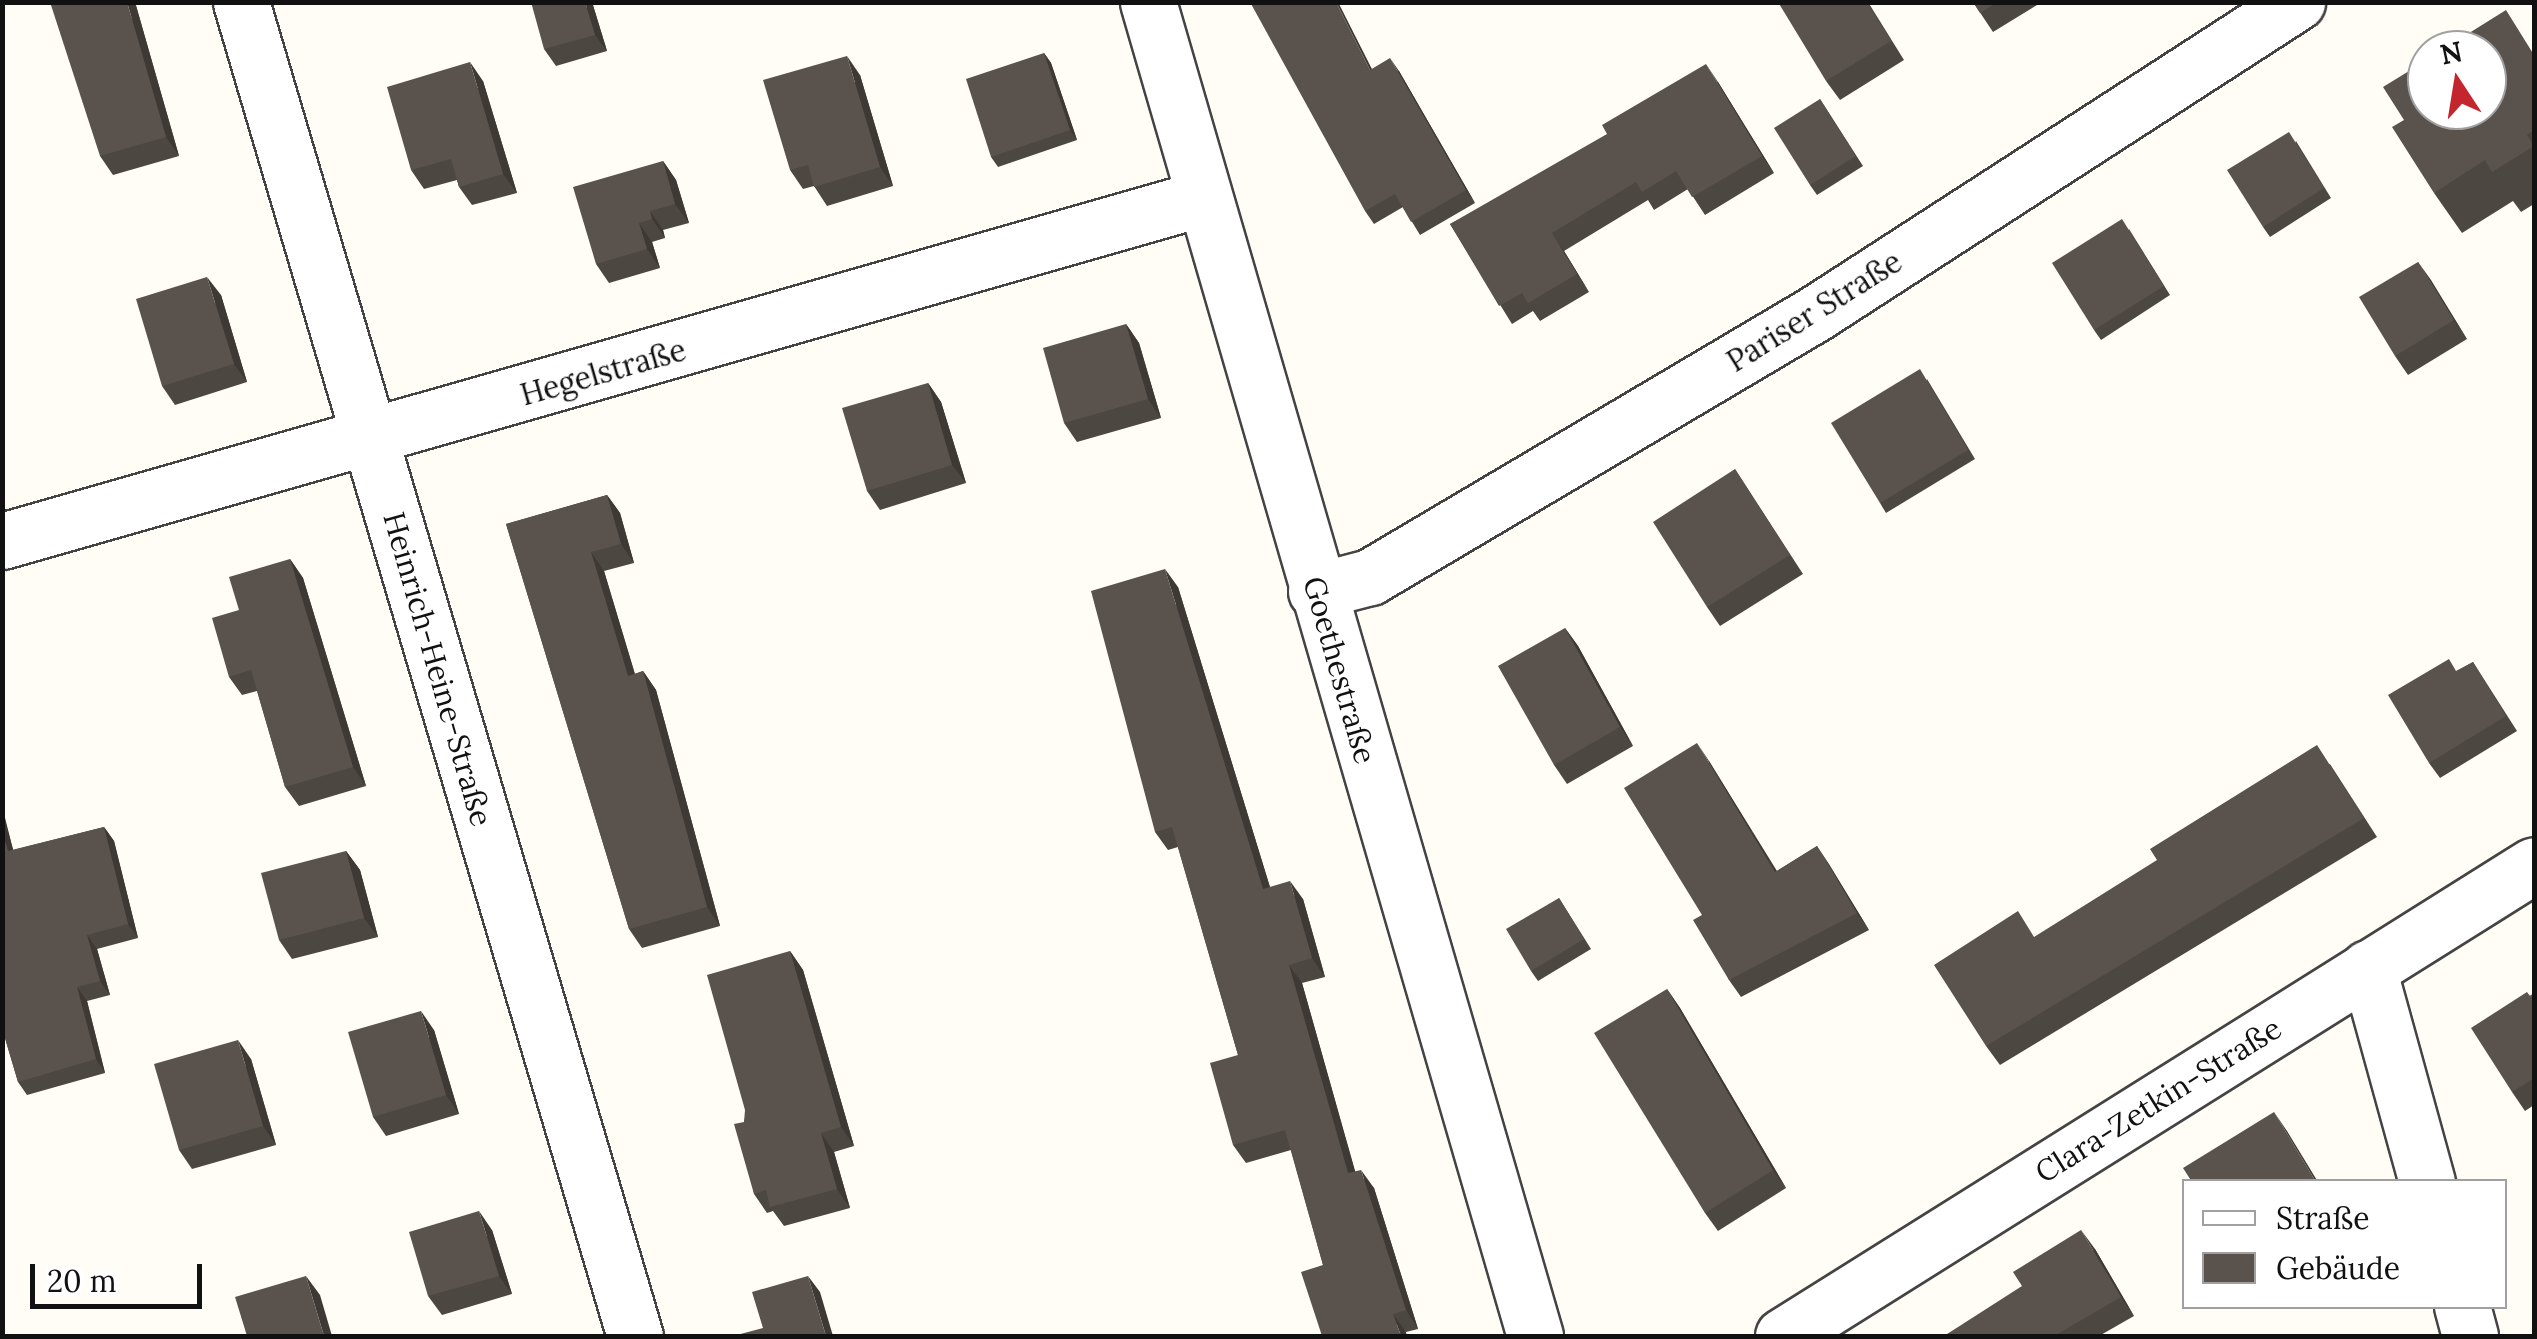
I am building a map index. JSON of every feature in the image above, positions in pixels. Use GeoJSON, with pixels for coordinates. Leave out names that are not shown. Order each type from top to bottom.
{"type":"FeatureCollection","features":[{"type":"Feature","properties":{"kind":"street","name":"Heinrich-Heine-Straße"},"geometry":{"type":"LineString","coordinates":[[240,2],[635,1336]]}},
{"type":"Feature","properties":{"kind":"street","name":"Goethestraße"},"geometry":{"type":"LineString","coordinates":[[1148,2],[1316,592],[1535,1336]]}},
{"type":"Feature","properties":{"kind":"street","name":"Pariser Straße"},"geometry":{"type":"LineString","coordinates":[[1316,592],[1370,577],[1798,323],[2297,2]]}},
{"type":"Feature","properties":{"kind":"street","name":"Hegelstraße"},"geometry":{"type":"LineString","coordinates":[[2,541],[370,440],[1203,198]]}},
{"type":"Feature","properties":{"kind":"street","name":"Clara-Zetkin-Straße"},"geometry":{"type":"LineString","coordinates":[[1783,1336],[2534,865]]}},
{"type":"Feature","properties":{"kind":"street"},"geometry":{"type":"LineString","coordinates":[[2368,968],[2427,1179]]}},
{"type":"Feature","properties":{"kind":"street"},"geometry":{"type":"LineString","coordinates":[[2463,1309],[2470,1336]]}},
{"type":"Feature","properties":{"kind":"building"},"geometry":{"type":"Polygon","coordinates":[[[50,2],[127,2],[166,137],[100,156],[50,2]]]}},
{"type":"Feature","properties":{"kind":"building"},"geometry":{"type":"Polygon","coordinates":[[[531,2],[585,2],[595,35],[544,49],[531,2]]]}},
{"type":"Feature","properties":{"kind":"building"},"geometry":{"type":"Polygon","coordinates":[[[1250,2],[1336,2],[1370,70],[1390,58],[1466,190],[1411,222],[1395,194],[1365,211],[1250,2]]]}},
{"type":"Feature","properties":{"kind":"building"},"geometry":{"type":"Polygon","coordinates":[[[1778,2],[1867,2],[1891,41],[1826,81],[1778,2]]]}},
{"type":"Feature","properties":{"kind":"building"},"geometry":{"type":"Polygon","coordinates":[[[1973,2],[1998,2],[1980,13],[1973,2]]]}},
{"type":"Feature","properties":{"kind":"building"},"geometry":{"type":"Polygon","coordinates":[[[2506,10],[2534,55],[2534,130],[2527,135],[2534,146],[2492,172],[2485,160],[2434,193],[2392,127],[2404,120],[2383,87],[2407,72],[2407,130],[2507,130],[2507,30],[2474,30],[2506,10]]]}},
{"type":"Feature","properties":{"kind":"building"},"geometry":{"type":"Polygon","coordinates":[[[1044,53],[1070,130],[991,157],[966,79],[1044,53]]]}},
{"type":"Feature","properties":{"kind":"building"},"geometry":{"type":"Polygon","coordinates":[[[847,56],[880,167],[814,187],[808,165],[790,170],[763,80],[847,56]]]}},
{"type":"Feature","properties":{"kind":"building"},"geometry":{"type":"Polygon","coordinates":[[[470,62],[503,174],[459,187],[451,159],[411,170],[387,87],[470,62]]]}},
{"type":"Feature","properties":{"kind":"building"},"geometry":{"type":"Polygon","coordinates":[[[1706,64],[1762,156],[1692,197],[1676,171],[1642,192],[1636,182],[1552,233],[1577,274],[1528,303],[1522,293],[1499,306],[1450,224],[1607,134],[1602,125],[1706,64]]]}},
{"type":"Feature","properties":{"kind":"building"},"geometry":{"type":"Polygon","coordinates":[[[1820,99],[1856,156],[1810,185],[1774,128],[1820,99]]]}},
{"type":"Feature","properties":{"kind":"building"},"geometry":{"type":"Polygon","coordinates":[[[2289,132],[2324,188],[2263,227],[2227,170],[2289,132]]]}},
{"type":"Feature","properties":{"kind":"building"},"geometry":{"type":"Polygon","coordinates":[[[663,161],[675,204],[650,211],[652,219],[639,223],[647,249],[596,264],[573,187],[663,161]]]}},
{"type":"Feature","properties":{"kind":"building"},"geometry":{"type":"Polygon","coordinates":[[[2122,219],[2164,286],[2094,330],[2052,263],[2122,219]]]}},
{"type":"Feature","properties":{"kind":"building"},"geometry":{"type":"Polygon","coordinates":[[[2418,262],[2454,320],[2395,356],[2359,297],[2418,262]]]}},
{"type":"Feature","properties":{"kind":"building"},"geometry":{"type":"Polygon","coordinates":[[[207,277],[234,364],[162,386],[136,299],[207,277]]]}},
{"type":"Feature","properties":{"kind":"building"},"geometry":{"type":"Polygon","coordinates":[[[1126,324],[1148,399],[1064,423],[1043,348],[1126,324]]]}},
{"type":"Feature","properties":{"kind":"building"},"geometry":{"type":"Polygon","coordinates":[[[1920,369],[1968,450],[1880,503],[1831,423],[1920,369]]]}},
{"type":"Feature","properties":{"kind":"building"},"geometry":{"type":"Polygon","coordinates":[[[928,383],[952,465],[867,491],[842,408],[928,383]]]}},
{"type":"Feature","properties":{"kind":"building"},"geometry":{"type":"Polygon","coordinates":[[[1735,469],[1790,555],[1707,607],[1653,522],[1735,469]]]}},
{"type":"Feature","properties":{"kind":"building"},"geometry":{"type":"Polygon","coordinates":[[[607,495],[621,544],[591,552],[628,676],[643,671],[707,907],[629,929],[506,524],[607,495]]]}},
{"type":"Feature","properties":{"kind":"building"},"geometry":{"type":"Polygon","coordinates":[[[290,559],[353,767],[285,787],[251,670],[229,677],[212,618],[239,610],[229,577],[290,559]]]}},
{"type":"Feature","properties":{"kind":"building"},"geometry":{"type":"Polygon","coordinates":[[[1165,569],[1263,889],[1290,881],[1312,958],[1289,965],[1348,1173],[1361,1170],[1406,1310],[1393,1314],[1401,1336],[1322,1336],[1301,1272],[1323,1265],[1285,1130],[1233,1145],[1210,1063],[1238,1055],[1172,827],[1155,832],[1091,591],[1165,569]]]}},
{"type":"Feature","properties":{"kind":"building"},"geometry":{"type":"Polygon","coordinates":[[[1565,628],[1620,727],[1554,765],[1498,666],[1565,628]]]}},
{"type":"Feature","properties":{"kind":"building"},"geometry":{"type":"Polygon","coordinates":[[[2449,659],[2456,671],[2473,662],[2506,716],[2429,763],[2388,695],[2449,659]]]}},
{"type":"Feature","properties":{"kind":"building"},"geometry":{"type":"Polygon","coordinates":[[[1697,743],[1775,872],[1817,846],[1857,913],[1729,980],[1693,920],[1702,915],[1624,788],[1697,743]]]}},
{"type":"Feature","properties":{"kind":"building"},"geometry":{"type":"Polygon","coordinates":[[[2317,745],[2364,818],[1986,1046],[1934,965],[2018,911],[2034,937],[2157,860],[2150,849],[2317,745]]]}},
{"type":"Feature","properties":{"kind":"building"},"geometry":{"type":"Polygon","coordinates":[[[104,827],[128,924],[87,935],[100,981],[77,987],[96,1059],[18,1082],[2,1028],[2,832],[8,851],[104,827]]]}},
{"type":"Feature","properties":{"kind":"building"},"geometry":{"type":"Polygon","coordinates":[[[346,851],[364,918],[279,940],[261,873],[346,851]]]}},
{"type":"Feature","properties":{"kind":"building"},"geometry":{"type":"Polygon","coordinates":[[[1559,898],[1584,939],[1531,971],[1506,929],[1559,898]]]}},
{"type":"Feature","properties":{"kind":"building"},"geometry":{"type":"Polygon","coordinates":[[[790,951],[841,1127],[821,1133],[837,1189],[770,1207],[766,1190],[754,1194],[734,1124],[744,1122],[745,1110],[707,975],[790,951]]]}},
{"type":"Feature","properties":{"kind":"building"},"geometry":{"type":"Polygon","coordinates":[[[1667,989],[1773,1170],[1705,1213],[1594,1033],[1667,989]]]}},
{"type":"Feature","properties":{"kind":"building"},"geometry":{"type":"Polygon","coordinates":[[[2527,992],[2530,996],[2534,993],[2534,1078],[2512,1092],[2471,1028],[2527,992]]]}},
{"type":"Feature","properties":{"kind":"building"},"geometry":{"type":"Polygon","coordinates":[[[421,1011],[446,1095],[373,1117],[348,1032],[421,1011]]]}},
{"type":"Feature","properties":{"kind":"building"},"geometry":{"type":"Polygon","coordinates":[[[238,1040],[263,1126],[179,1150],[154,1064],[238,1040]]]}},
{"type":"Feature","properties":{"kind":"building"},"geometry":{"type":"Polygon","coordinates":[[[2274,1112],[2314,1179],[2190,1179],[2183,1168],[2274,1112]]]}},
{"type":"Feature","properties":{"kind":"building"},"geometry":{"type":"Polygon","coordinates":[[[479,1211],[499,1276],[428,1296],[409,1232],[479,1211]]]}},
{"type":"Feature","properties":{"kind":"building"},"geometry":{"type":"Polygon","coordinates":[[[2081,1230],[2121,1297],[2054,1336],[1944,1336],[2022,1286],[2013,1272],[2081,1230]]]}},
{"type":"Feature","properties":{"kind":"building"},"geometry":{"type":"Polygon","coordinates":[[[306,1276],[324,1336],[247,1336],[235,1297],[306,1276]]]}},
{"type":"Feature","properties":{"kind":"building"},"geometry":{"type":"Polygon","coordinates":[[[808,1276],[826,1336],[733,1336],[763,1328],[752,1292],[808,1276]]]}}]}
